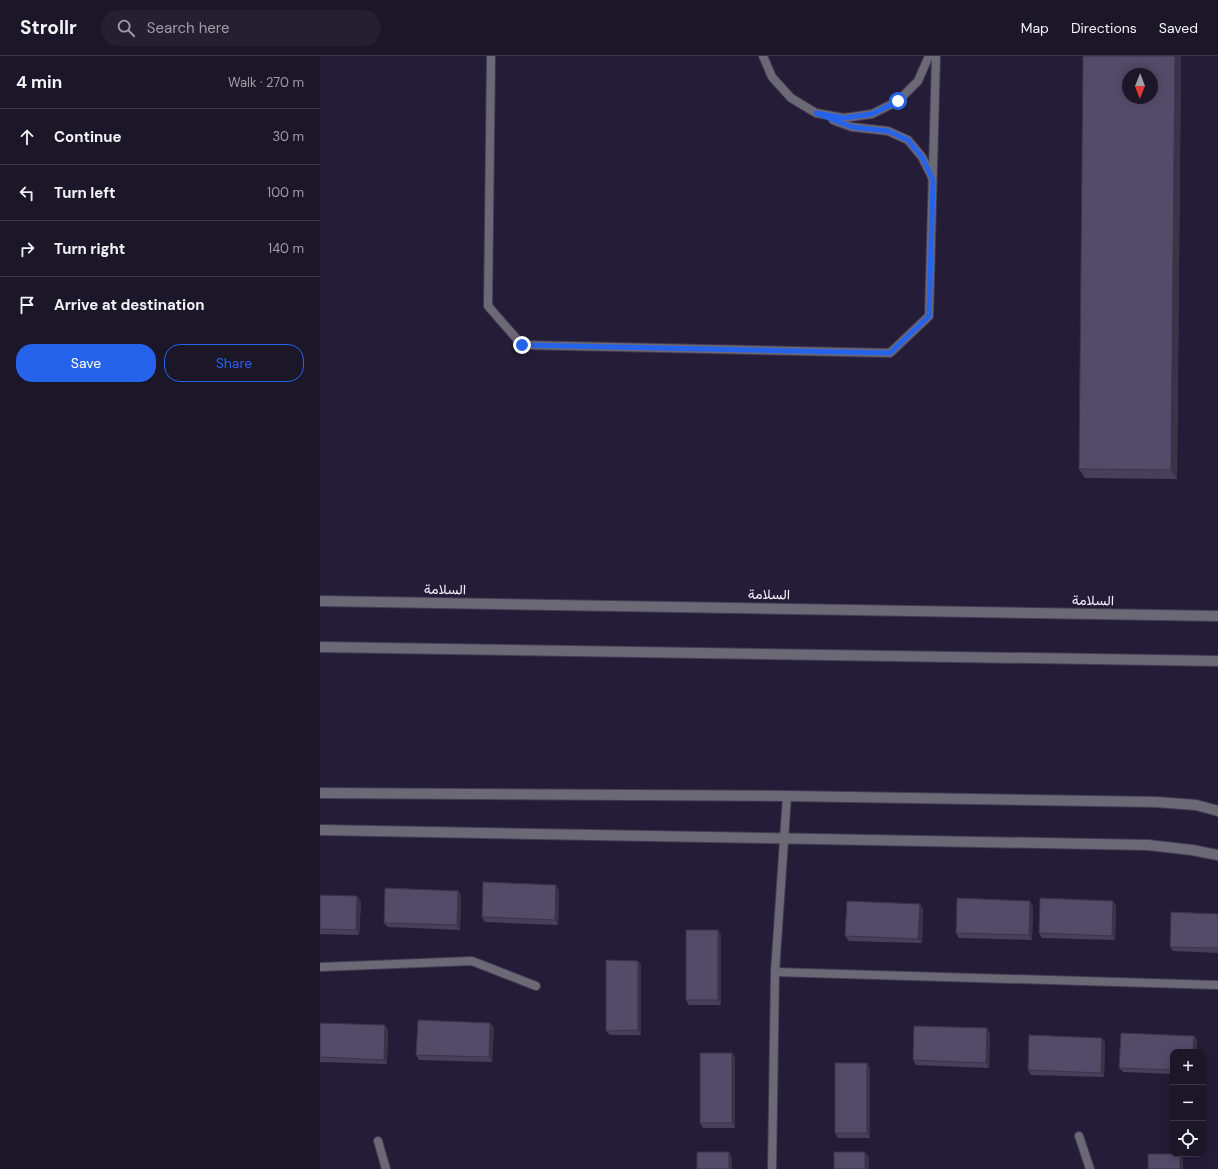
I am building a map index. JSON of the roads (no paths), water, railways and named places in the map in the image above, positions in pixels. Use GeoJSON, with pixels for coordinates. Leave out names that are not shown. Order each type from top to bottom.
{"type":"FeatureCollection","features":[{"type":"Feature","properties":{"kind":"street","name":"السلامة"},"geometry":{"type":"LineString","coordinates":[[320,601],[1218,616]]}},
{"type":"Feature","properties":{"kind":"street"},"geometry":{"type":"LineString","coordinates":[[320,647],[1218,661]]}},
{"type":"Feature","properties":{"kind":"street"},"geometry":{"type":"LineString","coordinates":[[320,793],[787,796],[1156,802],[1196,805],[1218,811]]}},
{"type":"Feature","properties":{"kind":"street"},"geometry":{"type":"LineString","coordinates":[[320,830],[1148,845],[1192,850],[1218,855]]}},
{"type":"Feature","properties":{"kind":"lane"},"geometry":{"type":"LineString","coordinates":[[491,56],[488,306],[522,345],[890,353],[929,316],[936,56]]}},
{"type":"Feature","properties":{"kind":"lane"},"geometry":{"type":"LineString","coordinates":[[764,56],[772,77],[791,98],[816,113],[852,127],[888,131],[908,140],[922,157],[933,180]]}},
{"type":"Feature","properties":{"kind":"lane"},"geometry":{"type":"LineString","coordinates":[[816,113],[844,118],[872,114],[898,101],[918,81],[929,56]]}},
{"type":"Feature","properties":{"kind":"lane"},"geometry":{"type":"LineString","coordinates":[[772,1169],[775,972],[787,796]]}},
{"type":"Feature","properties":{"kind":"lane"},"geometry":{"type":"LineString","coordinates":[[320,967],[472,962],[536,986]]}},
{"type":"Feature","properties":{"kind":"lane"},"geometry":{"type":"LineString","coordinates":[[775,972],[1218,985]]}},
{"type":"Feature","properties":{"kind":"lane"},"geometry":{"type":"LineString","coordinates":[[1079,1136],[1090,1169]]}},
{"type":"Feature","properties":{"kind":"lane"},"geometry":{"type":"LineString","coordinates":[[378,1141],[386,1169]]}}]}
